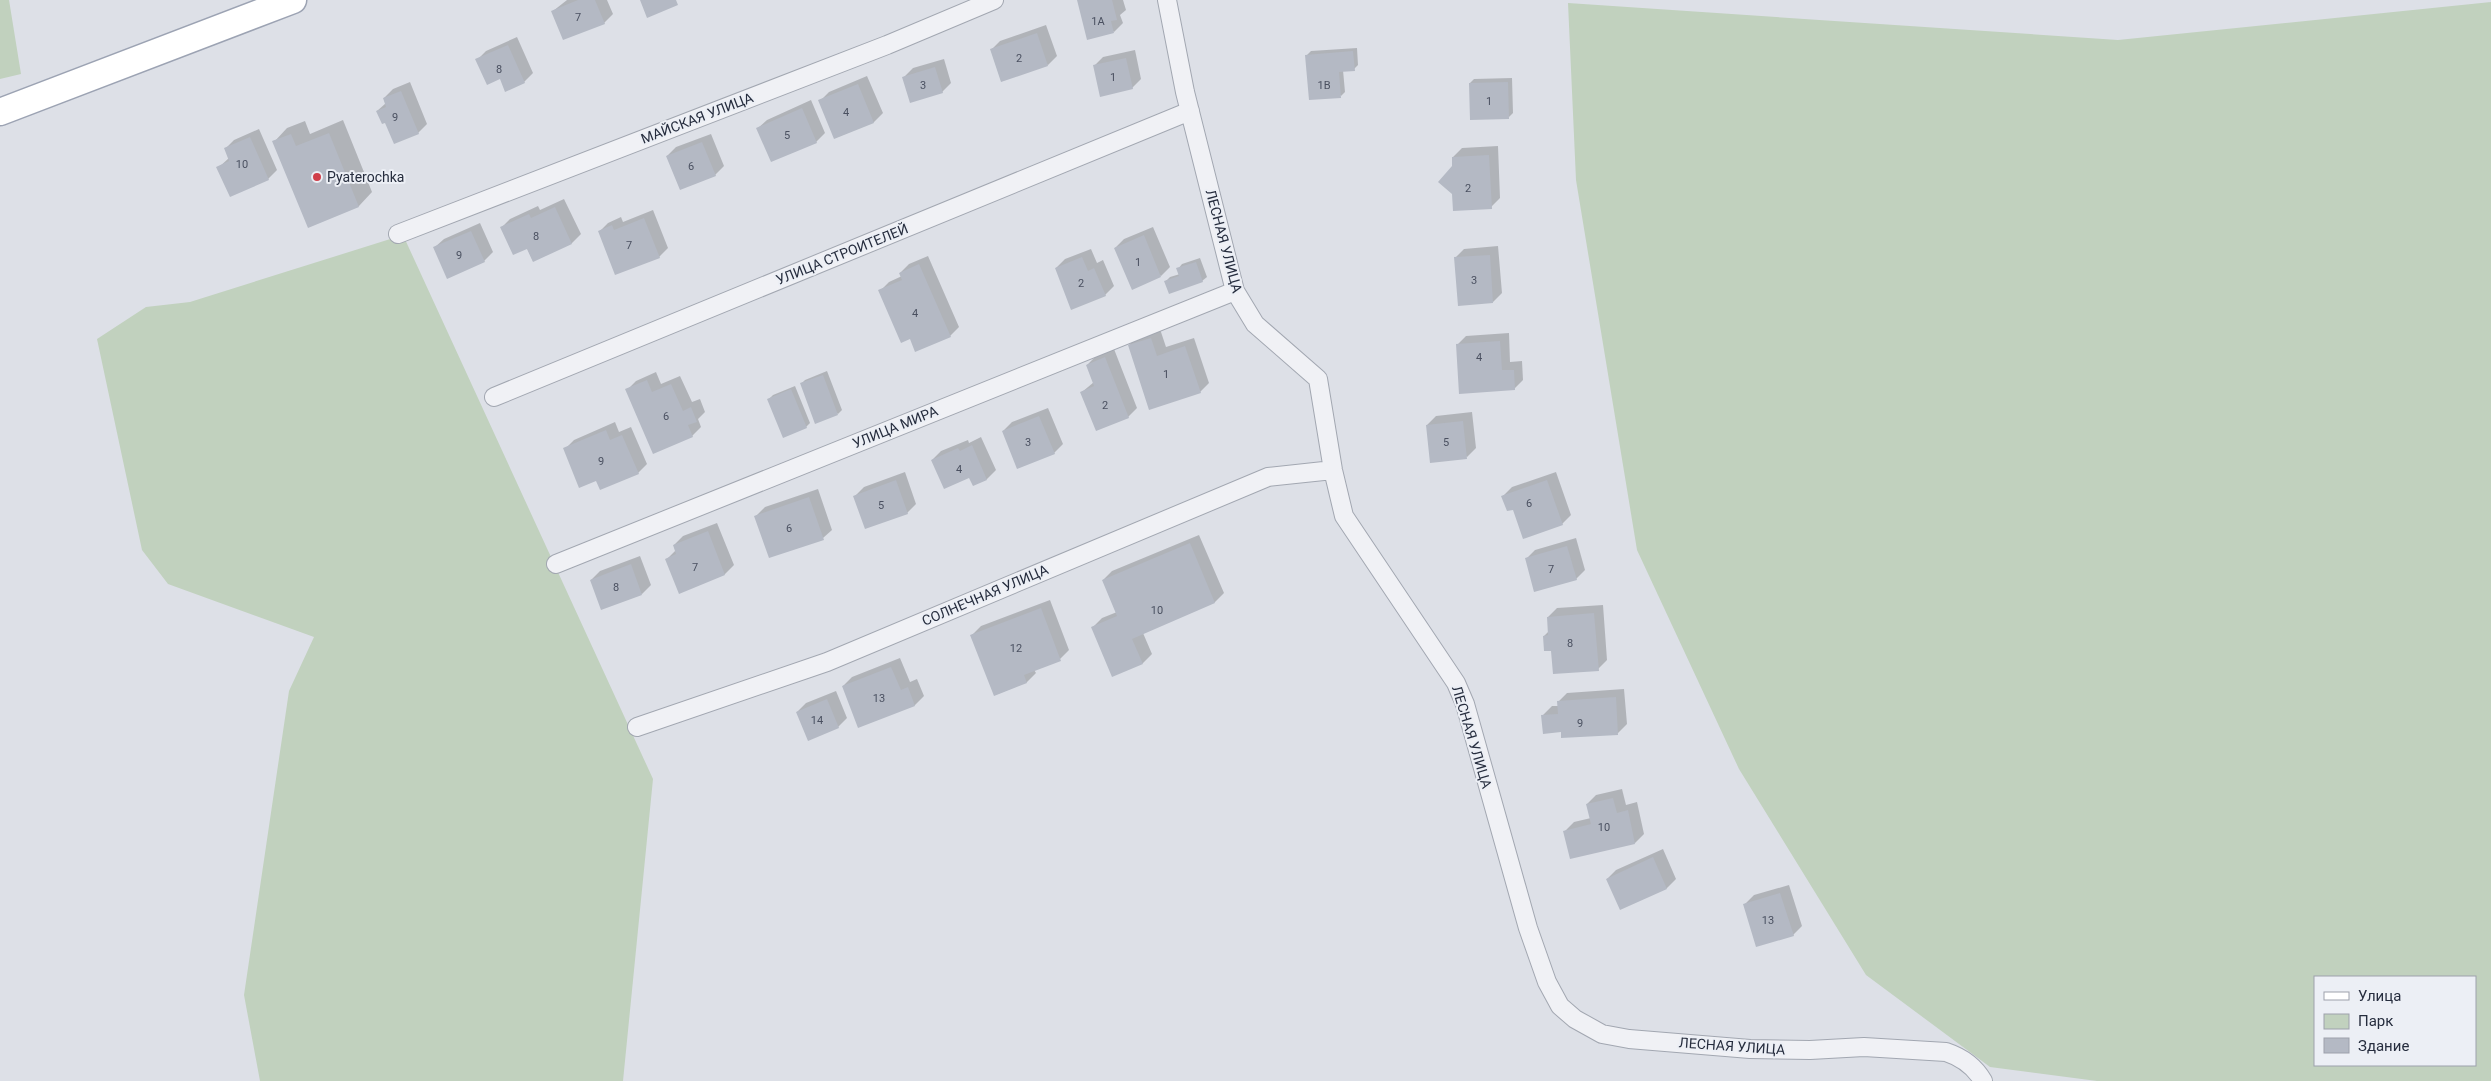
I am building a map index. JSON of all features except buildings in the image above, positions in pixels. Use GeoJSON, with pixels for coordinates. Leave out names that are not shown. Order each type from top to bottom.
{"type":"FeatureCollection","features":[{"type":"Feature","properties":{"kind":"main road"},"geometry":{"type":"LineString","coordinates":[[0,112],[292,0]]}},
{"type":"Feature","properties":{"kind":"street","name":"МАЙСКАЯ УЛИЦА"},"geometry":{"type":"LineString","coordinates":[[398,234],[887,45],[994,0]]}},
{"type":"Feature","properties":{"kind":"street","name":"ЛЕСНАЯ УЛИЦА"},"geometry":{"type":"LineString","coordinates":[[1167,0],[1190,111],[1235,290],[1256,324],[1318,379],[1333,470],[1344,516],[1456,683],[1464,704],[1528,928],[1547,982],[1560,1006],[1575,1020],[1602,1034],[1629,1039],[1750,1049],[1810,1050],[1864,1047],[1946,1052],[1956,1055],[1977,1071],[1983,1081]]}},
{"type":"Feature","properties":{"kind":"street","name":"УЛИЦА СТРОИТЕЛЕЙ"},"geometry":{"type":"LineString","coordinates":[[494,397],[1190,111]]}},
{"type":"Feature","properties":{"kind":"street","name":"УЛИЦА МИРА"},"geometry":{"type":"LineString","coordinates":[[556,564],[1235,290]]}},
{"type":"Feature","properties":{"kind":"street","name":"СОЛНЕЧНАЯ УЛИЦА"},"geometry":{"type":"LineString","coordinates":[[637,727],[827,662],[1268,476],[1333,470]]}},
{"type":"Feature","properties":{"kind":"green space"},"geometry":{"type":"Polygon","coordinates":[[[0,0],[9,0],[21,74],[0,79],[0,0]]]}},
{"type":"Feature","properties":{"kind":"green space"},"geometry":{"type":"Polygon","coordinates":[[[2491,2],[2491,1081],[2097,1081],[1990,1067],[1866,975],[1739,769],[1637,550],[1576,180],[1568,3],[2118,40],[2491,2]]]}},
{"type":"Feature","properties":{"kind":"green space"},"geometry":{"type":"Polygon","coordinates":[[[403,235],[653,779],[623,1081],[260,1081],[244,995],[289,691],[314,637],[168,584],[142,550],[97,339],[146,307],[190,302],[403,235]]]}},
{"type":"Feature","properties":{"kind":"place","name":"Pyaterochka"},"geometry":{"type":"Point","coordinates":[317,177]}}]}
